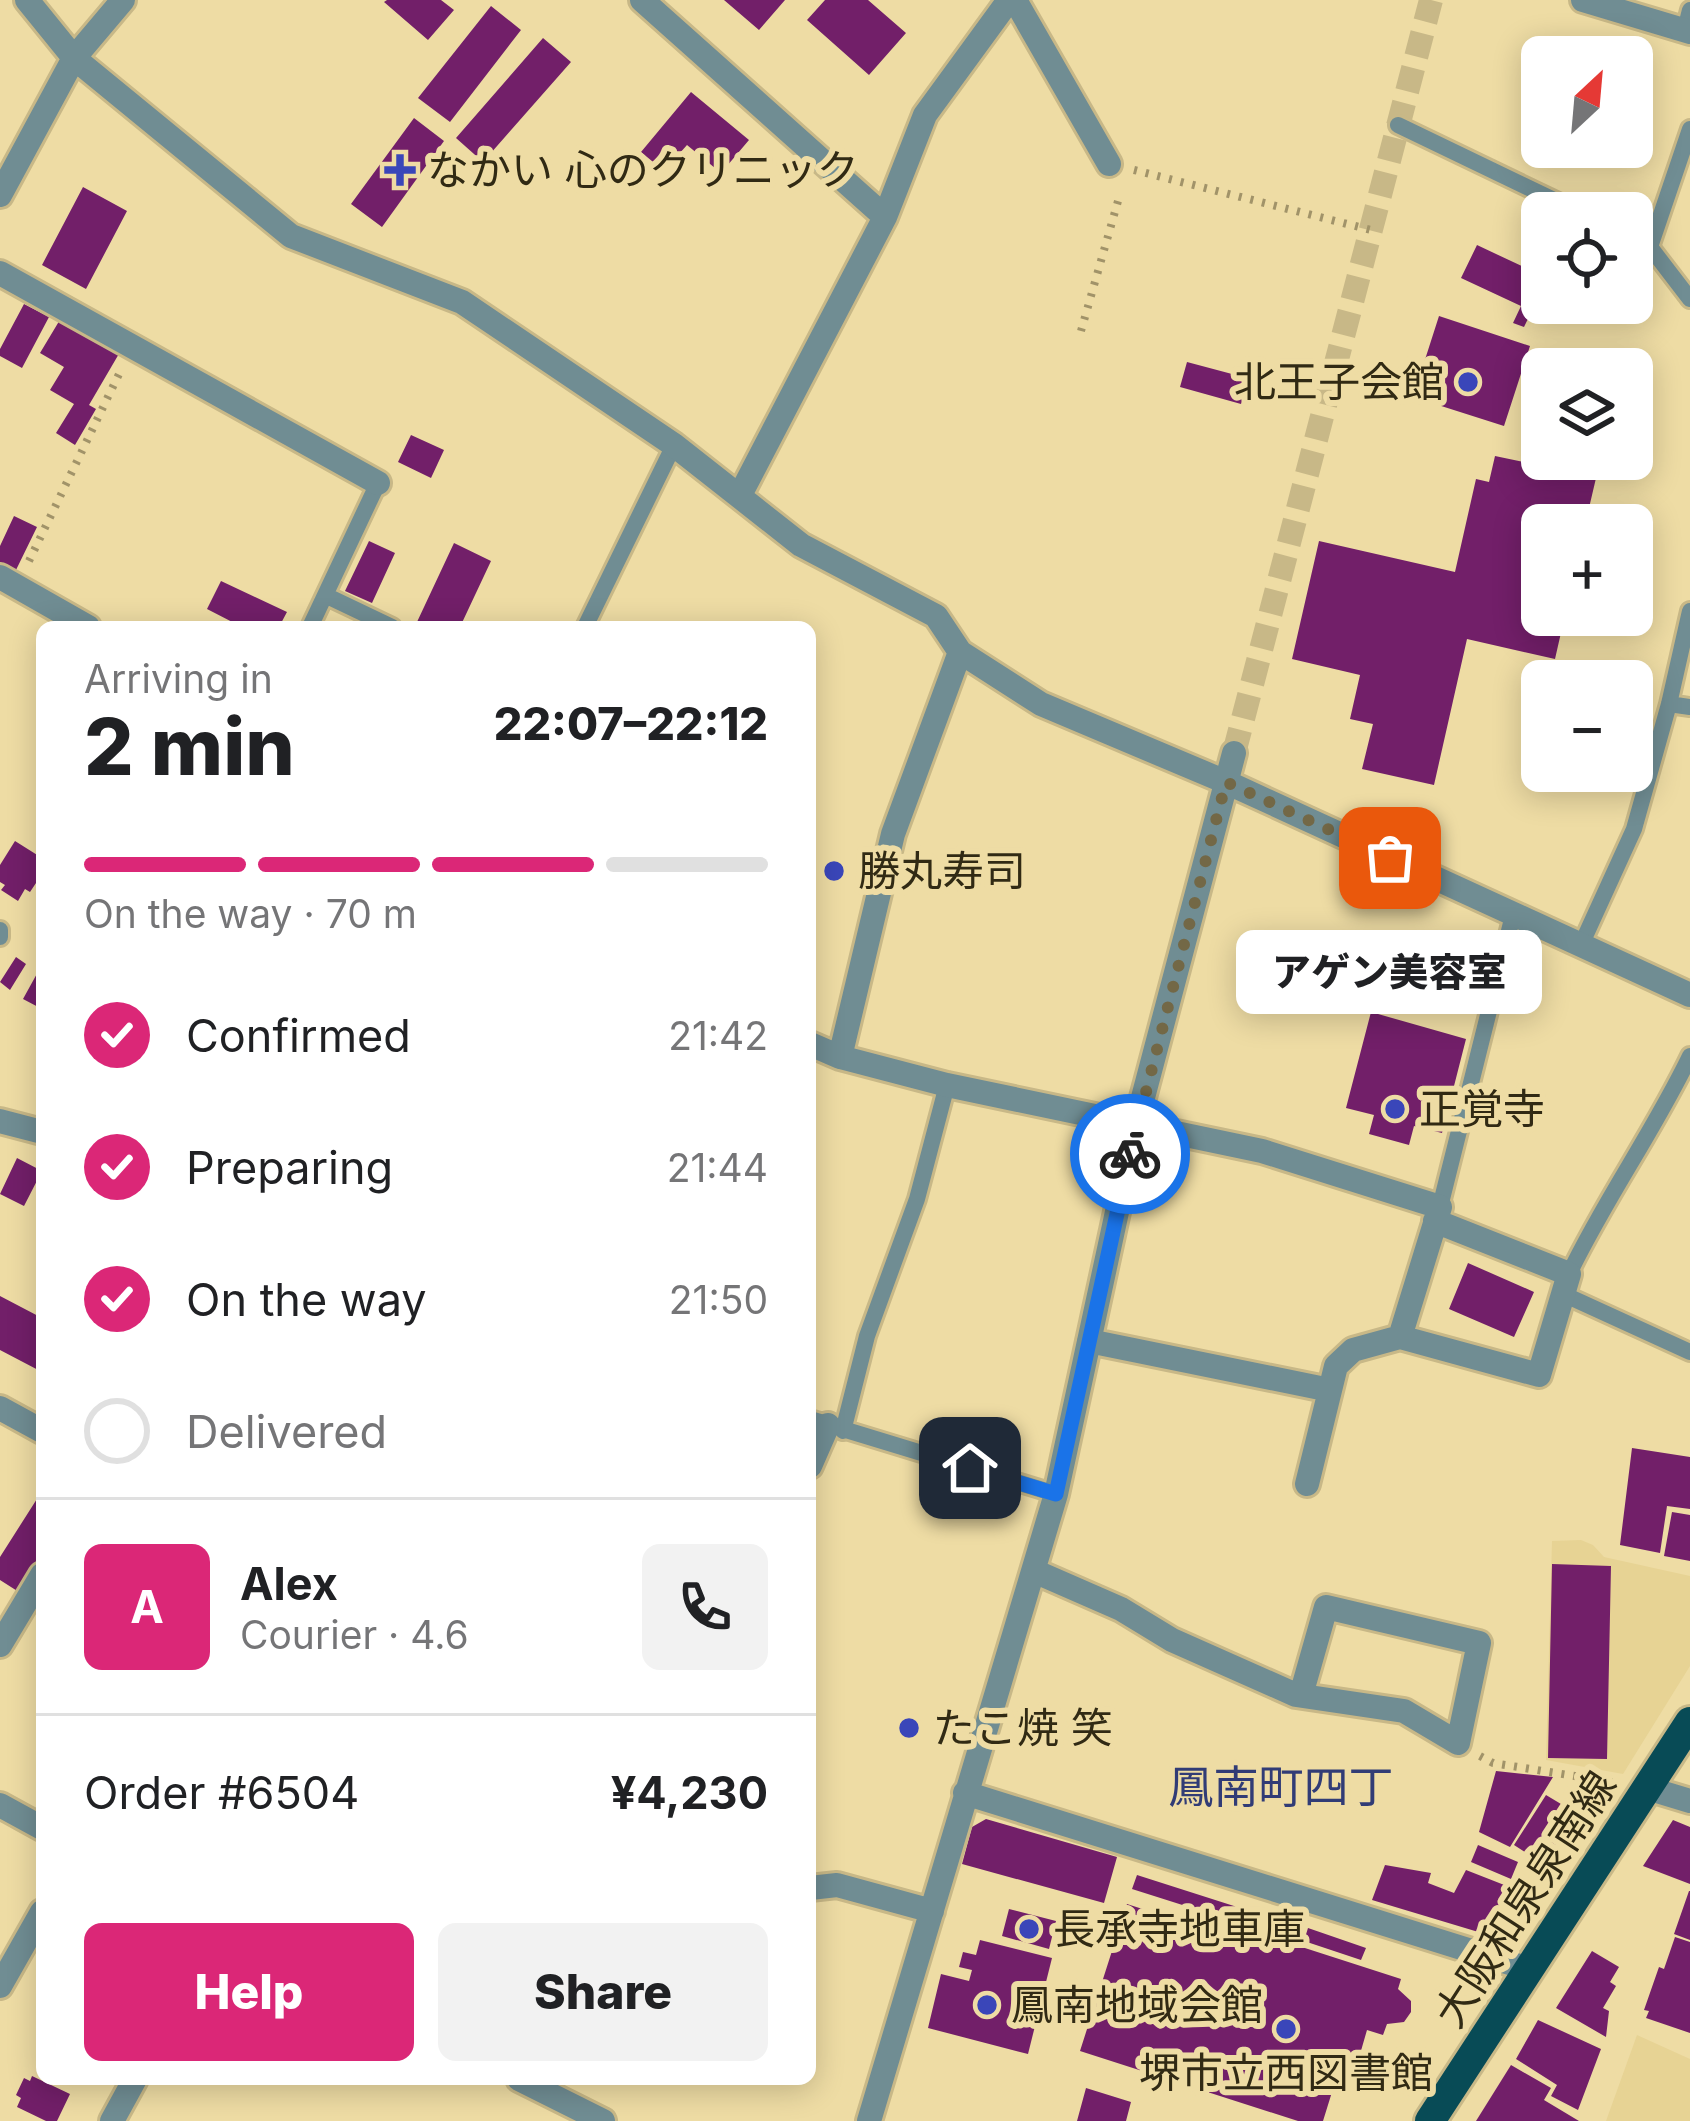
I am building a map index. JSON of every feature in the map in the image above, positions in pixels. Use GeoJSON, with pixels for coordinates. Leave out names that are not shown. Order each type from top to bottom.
{"type":"FeatureCollection","features":[{"type":"Feature","properties":{"kind":"main road","name":"大阪和泉泉南線"},"geometry":{"type":"LineString","coordinates":[[1436,2119],[1690,1722]]}},
{"type":"Feature","properties":{"kind":"street"},"geometry":{"type":"LineString","coordinates":[[27,0],[74,58],[291,236],[462,302],[674,446],[801,545],[936,616],[960,652],[1041,704],[1226,782],[1690,995]]}},
{"type":"Feature","properties":{"kind":"street"},"geometry":{"type":"LineString","coordinates":[[0,195],[74,58],[123,0]]}},
{"type":"Feature","properties":{"kind":"street"},"geometry":{"type":"LineString","coordinates":[[642,0],[885,217]]}},
{"type":"Feature","properties":{"kind":"street"},"geometry":{"type":"LineString","coordinates":[[740,495],[885,217],[925,115],[1012,0],[1109,164]]}},
{"type":"Feature","properties":{"kind":"street"},"geometry":{"type":"LineString","coordinates":[[1583,0],[1688,24]]}},
{"type":"Feature","properties":{"kind":"street"},"geometry":{"type":"LineString","coordinates":[[0,273],[378,484]]}},
{"type":"Feature","properties":{"kind":"street"},"geometry":{"type":"LineString","coordinates":[[9,580],[78,621]]}},
{"type":"Feature","properties":{"kind":"street"},"geometry":{"type":"LineString","coordinates":[[840,1057],[892,834],[960,652]]}},
{"type":"Feature","properties":{"kind":"street"},"geometry":{"type":"LineString","coordinates":[[869,2121],[1056,1494],[1136,1124],[1234,753]]}},
{"type":"Feature","properties":{"kind":"street"},"geometry":{"type":"LineString","coordinates":[[816,1047],[947,1084],[1262,1151],[1438,1214],[1566,1284],[1539,1376],[1400,1337],[1353,1350],[1336,1366],[1307,1484]]}},
{"type":"Feature","properties":{"kind":"street"},"geometry":{"type":"LineString","coordinates":[[0,1121],[36,1130]]}},
{"type":"Feature","properties":{"kind":"street"},"geometry":{"type":"LineString","coordinates":[[1400,1337],[1438,1214]]}},
{"type":"Feature","properties":{"kind":"street"},"geometry":{"type":"LineString","coordinates":[[1089,1341],[1330,1390]]}},
{"type":"Feature","properties":{"kind":"street"},"geometry":{"type":"LineString","coordinates":[[0,1408],[36,1428]]}},
{"type":"Feature","properties":{"kind":"street"},"geometry":{"type":"LineString","coordinates":[[1034,1570],[1121,1610],[1172,1640],[1301,1695],[1404,1712],[1458,1743],[1479,1643],[1326,1606],[1301,1695]]}},
{"type":"Feature","properties":{"kind":"street"},"geometry":{"type":"LineString","coordinates":[[0,1645],[36,1585]]}},
{"type":"Feature","properties":{"kind":"street"},"geometry":{"type":"LineString","coordinates":[[1647,1788],[1690,1801]]}},
{"type":"Feature","properties":{"kind":"street"},"geometry":{"type":"LineString","coordinates":[[965,1793],[1529,1969]]}},
{"type":"Feature","properties":{"kind":"street"},"geometry":{"type":"LineString","coordinates":[[0,1805],[36,1825]]}},
{"type":"Feature","properties":{"kind":"street"},"geometry":{"type":"LineString","coordinates":[[816,1887],[837,1885],[932,1911]]}},
{"type":"Feature","properties":{"kind":"street"},"geometry":{"type":"LineString","coordinates":[[0,1986],[36,1923]]}},
{"type":"Feature","properties":{"kind":"street"},"geometry":{"type":"LineString","coordinates":[[112,2121],[131,2085]]}},
{"type":"Feature","properties":{"kind":"street"},"geometry":{"type":"LineString","coordinates":[[530,2085],[603,2121]]}},
{"type":"Feature","properties":{"kind":"lane"},"geometry":{"type":"LineString","coordinates":[[1398,125],[1537,192]]}},
{"type":"Feature","properties":{"kind":"lane"},"geometry":{"type":"LineString","coordinates":[[1653,238],[1690,129]]}},
{"type":"Feature","properties":{"kind":"lane"},"geometry":{"type":"LineString","coordinates":[[1653,251],[1690,299]]}},
{"type":"Feature","properties":{"kind":"lane"},"geometry":{"type":"LineString","coordinates":[[588,621],[674,446]]}},
{"type":"Feature","properties":{"kind":"lane"},"geometry":{"type":"LineString","coordinates":[[313,621],[378,484]]}},
{"type":"Feature","properties":{"kind":"lane"},"geometry":{"type":"LineString","coordinates":[[327,596],[379,621]]}},
{"type":"Feature","properties":{"kind":"lane"},"geometry":{"type":"LineString","coordinates":[[1582,943],[1634,830],[1690,611]]}},
{"type":"Feature","properties":{"kind":"lane"},"geometry":{"type":"LineString","coordinates":[[1669,704],[1690,707]]}},
{"type":"Feature","properties":{"kind":"lane"},"geometry":{"type":"LineString","coordinates":[[1438,1214],[1513,915]]}},
{"type":"Feature","properties":{"kind":"lane"},"geometry":{"type":"LineString","coordinates":[[1690,1056],[1658,1122],[1589,1231],[1566,1284],[1690,1352]]}},
{"type":"Feature","properties":{"kind":"lane"},"geometry":{"type":"LineString","coordinates":[[947,1084],[917,1199],[867,1336],[827,1425],[1056,1494]]}},
{"type":"Feature","properties":{"kind":"path"},"geometry":{"type":"LineString","coordinates":[[1109,164],[1370,230]]}},
{"type":"Feature","properties":{"kind":"path"},"geometry":{"type":"LineString","coordinates":[[1082,331],[1120,194],[1109,164]]}},
{"type":"Feature","properties":{"kind":"path"},"geometry":{"type":"LineString","coordinates":[[9,580],[134,345]]}},
{"type":"Feature","properties":{"kind":"path"},"geometry":{"type":"LineString","coordinates":[[1458,1743],[1493,1763],[1647,1788]]}},
{"type":"Feature","properties":{"kind":"shaded area"},"geometry":{"type":"Polygon","coordinates":[[[1581,1540],[1604,1557],[1690,1576],[1690,1666],[1623,1774],[1546,1760],[1552,1541],[1581,1540]]]}},
{"type":"Feature","properties":{"kind":"shaded area"},"geometry":{"type":"Polygon","coordinates":[[[1637,2035],[1690,2059],[1690,2121],[1606,2121],[1637,2035]]]}},
{"type":"Feature","properties":{"kind":"building"},"geometry":{"type":"Polygon","coordinates":[[[441,0],[454,10],[428,40],[384,2],[441,0]]]}},
{"type":"Feature","properties":{"kind":"building"},"geometry":{"type":"Polygon","coordinates":[[[724,0],[785,0],[759,30],[724,0]]]}},
{"type":"Feature","properties":{"kind":"building"},"geometry":{"type":"Polygon","coordinates":[[[825,0],[868,0],[906,33],[869,75],[807,20],[825,0]]]}},
{"type":"Feature","properties":{"kind":"building"},"geometry":{"type":"Polygon","coordinates":[[[491,6],[521,30],[450,122],[418,98],[491,6]]]}},
{"type":"Feature","properties":{"kind":"building"},"geometry":{"type":"Polygon","coordinates":[[[543,38],[571,62],[483,162],[456,138],[543,38]]]}},
{"type":"Feature","properties":{"kind":"building"},"geometry":{"type":"Polygon","coordinates":[[[691,92],[749,140],[721,173],[687,145],[664,171],[641,152],[691,92]]]}},
{"type":"Feature","properties":{"kind":"building"},"geometry":{"type":"Polygon","coordinates":[[[414,118],[444,141],[382,227],[351,204],[414,118]]]}},
{"type":"Feature","properties":{"kind":"building"},"geometry":{"type":"Polygon","coordinates":[[[83,187],[127,211],[86,289],[42,265],[83,187]]]}},
{"type":"Feature","properties":{"kind":"building"},"geometry":{"type":"Polygon","coordinates":[[[1477,245],[1521,266],[1521,306],[1461,278],[1477,245]]]}},
{"type":"Feature","properties":{"kind":"building"},"geometry":{"type":"Polygon","coordinates":[[[24,304],[49,317],[22,368],[0,356],[0,349],[24,304]]]}},
{"type":"Feature","properties":{"kind":"building","name":"北王子会館"},"geometry":{"type":"Polygon","coordinates":[[[1439,316],[1530,346],[1521,348],[1521,374],[1504,426],[1413,397],[1439,316]]]}},
{"type":"Feature","properties":{"kind":"building"},"geometry":{"type":"Polygon","coordinates":[[[61,318],[120,352],[89,405],[96,409],[75,445],[56,433],[74,404],[50,390],[64,367],[40,353],[61,318]]]}},
{"type":"Feature","properties":{"kind":"building"},"geometry":{"type":"Polygon","coordinates":[[[1187,362],[1247,378],[1241,404],[1180,387],[1187,362]]]}},
{"type":"Feature","properties":{"kind":"building"},"geometry":{"type":"Polygon","coordinates":[[[411,435],[444,450],[431,478],[398,462],[411,435]]]}},
{"type":"Feature","properties":{"kind":"building"},"geometry":{"type":"Polygon","coordinates":[[[1495,456],[1521,462],[1521,480],[1596,480],[1590,504],[1521,504],[1521,636],[1560,636],[1555,659],[1467,639],[1434,785],[1362,769],[1373,724],[1350,719],[1360,675],[1292,659],[1319,541],[1455,572],[1476,479],[1489,482],[1495,456]]]}},
{"type":"Feature","properties":{"kind":"building"},"geometry":{"type":"Polygon","coordinates":[[[14,516],[37,527],[16,570],[0,562],[0,546],[14,516]]]}},
{"type":"Feature","properties":{"kind":"building"},"geometry":{"type":"Polygon","coordinates":[[[369,541],[395,553],[372,603],[345,591],[369,541]]]}},
{"type":"Feature","properties":{"kind":"building"},"geometry":{"type":"Polygon","coordinates":[[[454,543],[491,561],[463,621],[417,621],[454,543]]]}},
{"type":"Feature","properties":{"kind":"building"},"geometry":{"type":"Polygon","coordinates":[[[221,581],[287,612],[282,621],[230,621],[207,609],[221,581]]]}},
{"type":"Feature","properties":{"kind":"building"},"geometry":{"type":"Polygon","coordinates":[[[15,841],[36,854],[36,883],[30,892],[25,889],[18,901],[1,890],[5,885],[0,882],[0,865],[15,841]]]}},
{"type":"Feature","properties":{"kind":"building"},"geometry":{"type":"Polygon","coordinates":[[[16,957],[26,964],[10,990],[0,982],[16,957]]]}},
{"type":"Feature","properties":{"kind":"building"},"geometry":{"type":"Polygon","coordinates":[[[36,975],[36,1006],[23,999],[36,975]]]}},
{"type":"Feature","properties":{"kind":"building"},"geometry":{"type":"Polygon","coordinates":[[[1371,1012],[1466,1039],[1442,1133],[1414,1126],[1409,1145],[1369,1134],[1374,1115],[1346,1108],[1371,1012]]]}},
{"type":"Feature","properties":{"kind":"building"},"geometry":{"type":"Polygon","coordinates":[[[17,1158],[36,1168],[36,1183],[24,1206],[0,1194],[17,1158]]]}},
{"type":"Feature","properties":{"kind":"building"},"geometry":{"type":"Polygon","coordinates":[[[1468,1263],[1534,1292],[1514,1337],[1449,1309],[1468,1263]]]}},
{"type":"Feature","properties":{"kind":"building"},"geometry":{"type":"Polygon","coordinates":[[[0,1296],[36,1315],[36,1369],[0,1350],[0,1296]]]}},
{"type":"Feature","properties":{"kind":"building"},"geometry":{"type":"Polygon","coordinates":[[[1632,1448],[1690,1457],[1690,1509],[1667,1506],[1660,1553],[1620,1545],[1632,1448]]]}},
{"type":"Feature","properties":{"kind":"building"},"geometry":{"type":"Polygon","coordinates":[[[36,1500],[36,1572],[22,1594],[0,1580],[0,1557],[36,1500]]]}},
{"type":"Feature","properties":{"kind":"building"},"geometry":{"type":"Polygon","coordinates":[[[1672,1512],[1690,1515],[1690,1561],[1664,1556],[1672,1512]]]}},
{"type":"Feature","properties":{"kind":"building"},"geometry":{"type":"Polygon","coordinates":[[[1552,1564],[1611,1566],[1607,1759],[1548,1758],[1552,1564]]]}},
{"type":"Feature","properties":{"kind":"building"},"geometry":{"type":"Polygon","coordinates":[[[1496,1771],[1553,1777],[1510,1847],[1479,1832],[1496,1771]]]}},
{"type":"Feature","properties":{"kind":"building"},"geometry":{"type":"Polygon","coordinates":[[[1546,1795],[1576,1813],[1543,1864],[1514,1845],[1546,1795]]]}},
{"type":"Feature","properties":{"kind":"building"},"geometry":{"type":"Polygon","coordinates":[[[986,1819],[1117,1857],[1104,1903],[962,1864],[972,1827],[986,1819]]]}},
{"type":"Feature","properties":{"kind":"building"},"geometry":{"type":"Polygon","coordinates":[[[1673,1820],[1690,1827],[1690,1884],[1643,1866],[1673,1820]]]}},
{"type":"Feature","properties":{"kind":"building"},"geometry":{"type":"Polygon","coordinates":[[[1478,1845],[1518,1862],[1511,1879],[1471,1862],[1478,1845]]]}},
{"type":"Feature","properties":{"kind":"building"},"geometry":{"type":"Polygon","coordinates":[[[1385,1865],[1431,1873],[1428,1883],[1454,1893],[1466,1870],[1530,1895],[1510,1926],[1485,1934],[1372,1900],[1385,1865]]]}},
{"type":"Feature","properties":{"kind":"building"},"geometry":{"type":"Polygon","coordinates":[[[1137,1875],[1259,1914],[1255,1928],[1132,1889],[1137,1875]]]}},
{"type":"Feature","properties":{"kind":"building"},"geometry":{"type":"Polygon","coordinates":[[[1690,1891],[1690,1940],[1674,1934],[1690,1891]]]}},
{"type":"Feature","properties":{"kind":"building"},"geometry":{"type":"Polygon","coordinates":[[[1127,1904],[1189,1924],[1193,1912],[1401,1979],[1398,1989],[1411,2001],[1411,2012],[1404,2022],[1387,2024],[1383,2035],[1367,2030],[1356,2068],[1341,2063],[1323,2121],[1298,2121],[1080,2051],[1127,1904]]]}},
{"type":"Feature","properties":{"kind":"building","name":"長承寺地車庫"},"geometry":{"type":"Polygon","coordinates":[[[1009,1909],[1056,1921],[1049,1949],[1002,1936],[1009,1909]]]}},
{"type":"Feature","properties":{"kind":"building"},"geometry":{"type":"Polygon","coordinates":[[[1308,1928],[1366,1948],[1361,1960],[1304,1941],[1308,1928]]]}},
{"type":"Feature","properties":{"kind":"building"},"geometry":{"type":"Polygon","coordinates":[[[1675,1937],[1690,1942],[1690,2033],[1646,2018],[1649,2011],[1644,2010],[1675,1937]]]}},
{"type":"Feature","properties":{"kind":"building","name":"鳳南地域会館"},"geometry":{"type":"Polygon","coordinates":[[[980,1940],[1052,1958],[1028,2054],[928,2028],[941,1974],[969,1981],[972,1970],[959,1967],[963,1952],[976,1955],[980,1940]]]}},
{"type":"Feature","properties":{"kind":"building"},"geometry":{"type":"Polygon","coordinates":[[[1592,1951],[1619,1967],[1610,1982],[1616,1986],[1603,2008],[1609,2011],[1606,2037],[1556,2008],[1592,1951]]]}},
{"type":"Feature","properties":{"kind":"building"},"geometry":{"type":"Polygon","coordinates":[[[1538,2020],[1601,2049],[1578,2110],[1551,2096],[1557,2085],[1516,2059],[1538,2020]]]}},
{"type":"Feature","properties":{"kind":"building"},"geometry":{"type":"Polygon","coordinates":[[[1511,2065],[1551,2088],[1544,2100],[1579,2121],[1476,2121],[1511,2065]]]}},
{"type":"Feature","properties":{"kind":"building"},"geometry":{"type":"Polygon","coordinates":[[[32,2076],[36,2085],[51,2085],[70,2094],[57,2121],[46,2121],[17,2107],[21,2098],[16,2095],[24,2078],[30,2081],[32,2076]]]}},
{"type":"Feature","properties":{"kind":"building"},"geometry":{"type":"Polygon","coordinates":[[[1086,2088],[1131,2102],[1126,2121],[1077,2121],[1086,2088]]]}},
{"type":"Feature","properties":{"kind":"tunnel"},"geometry":{"type":"LineString","coordinates":[[1234,753],[1431,0]]}},
{"type":"Feature","properties":{"kind":"way so far"},"geometry":{"type":"LineString","coordinates":[[1130,1154],[1226,782],[1390,858]]}},
{"type":"Feature","properties":{"kind":"place","name":"なかい 心のクリニック"},"geometry":{"type":"Point","coordinates":[400,170]}},
{"type":"Feature","properties":{"kind":"place","name":"北王子会館"},"geometry":{"type":"Point","coordinates":[1468,382]}},
{"type":"Feature","properties":{"kind":"place","name":"アゲン美容室"},"geometry":{"type":"Point","coordinates":[1390,858]}},
{"type":"Feature","properties":{"kind":"place","name":"勝丸寿司"},"geometry":{"type":"Point","coordinates":[834,871]}},
{"type":"Feature","properties":{"kind":"place","name":"正覚寺"},"geometry":{"type":"Point","coordinates":[1395,1109]}},
{"type":"Feature","properties":{"kind":"place","name":"たこ焼 笑"},"geometry":{"type":"Point","coordinates":[909,1728]}},
{"type":"Feature","properties":{"kind":"place","name":"長承寺地車庫"},"geometry":{"type":"Point","coordinates":[1029,1929]}},
{"type":"Feature","properties":{"kind":"place","name":"鳳南地域会館"},"geometry":{"type":"Point","coordinates":[987,2005]}},
{"type":"Feature","properties":{"kind":"place","name":"堺市立西図書館"},"geometry":{"type":"Point","coordinates":[1286,2029]}},
{"type":"Feature","properties":{"kind":"district","name":"鳳南町四丁"},"geometry":{"type":"Point","coordinates":[1281,1787]}},
{"type":"Feature","properties":{"kind":"route"},"geometry":{"type":"LineString","coordinates":[[970,1468],[1056,1494],[1130,1154]]}}]}
